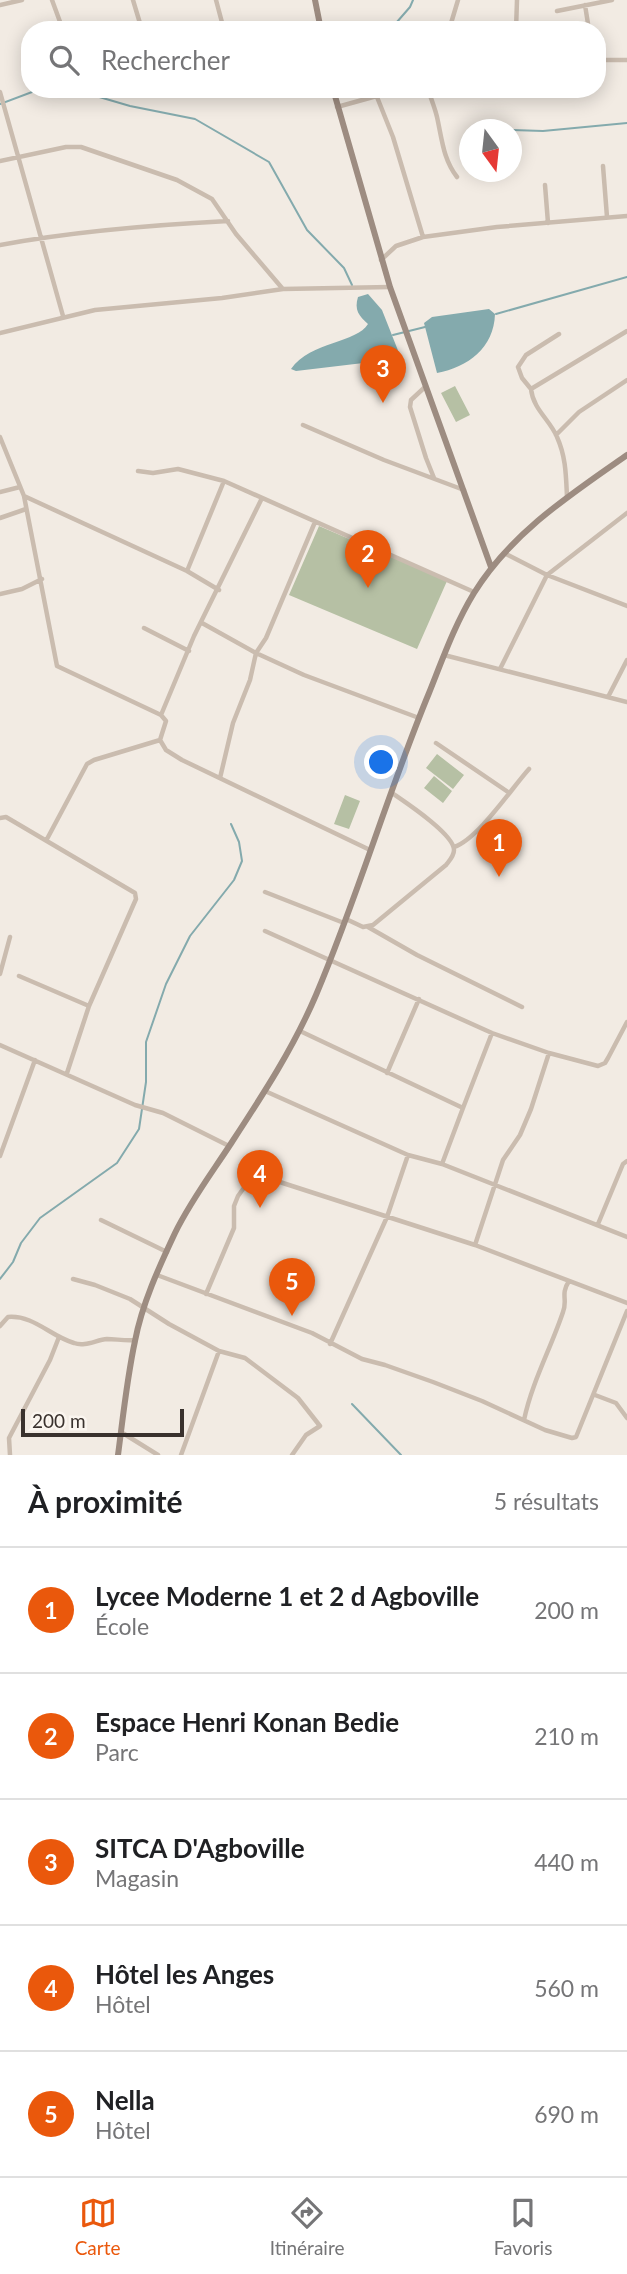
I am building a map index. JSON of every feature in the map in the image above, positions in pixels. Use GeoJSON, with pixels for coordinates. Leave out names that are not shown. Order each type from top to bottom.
{"type":"FeatureCollection","features":[{"type":"Feature","properties":{"kind":"main road"},"geometry":{"type":"LineString","coordinates":[[315,0],[319,21]]}},
{"type":"Feature","properties":{"kind":"main road"},"geometry":{"type":"LineString","coordinates":[[336,98],[381,260],[491,568]]}},
{"type":"Feature","properties":{"kind":"main road"},"geometry":{"type":"LineString","coordinates":[[118,1455],[135,1340],[144,1306],[167,1252],[196,1196],[265,1091],[300,1031],[331,959],[457,622],[474,592],[504,553],[567,497],[627,455]]}},
{"type":"Feature","properties":{"kind":"street"},"geometry":{"type":"LineString","coordinates":[[0,5],[22,0]]}},
{"type":"Feature","properties":{"kind":"street"},"geometry":{"type":"LineString","coordinates":[[52,0],[60,21]]}},
{"type":"Feature","properties":{"kind":"street"},"geometry":{"type":"LineString","coordinates":[[133,0],[139,21]]}},
{"type":"Feature","properties":{"kind":"street"},"geometry":{"type":"LineString","coordinates":[[216,0],[222,21]]}},
{"type":"Feature","properties":{"kind":"street"},"geometry":{"type":"LineString","coordinates":[[451,21],[457,0]]}},
{"type":"Feature","properties":{"kind":"street"},"geometry":{"type":"LineString","coordinates":[[516,21],[517,0]]}},
{"type":"Feature","properties":{"kind":"street"},"geometry":{"type":"LineString","coordinates":[[557,11],[612,0]]}},
{"type":"Feature","properties":{"kind":"street"},"geometry":{"type":"LineString","coordinates":[[585,5],[588,21]]}},
{"type":"Feature","properties":{"kind":"street"},"geometry":{"type":"LineString","coordinates":[[606,60],[627,60]]}},
{"type":"Feature","properties":{"kind":"street"},"geometry":{"type":"LineString","coordinates":[[0,92],[63,316]]}},
{"type":"Feature","properties":{"kind":"street"},"geometry":{"type":"LineString","coordinates":[[337,107],[373,98]]}},
{"type":"Feature","properties":{"kind":"street"},"geometry":{"type":"LineString","coordinates":[[377,98],[393,137],[423,237]]}},
{"type":"Feature","properties":{"kind":"street"},"geometry":{"type":"LineString","coordinates":[[431,98],[438,117],[443,152],[457,177]]}},
{"type":"Feature","properties":{"kind":"street"},"geometry":{"type":"LineString","coordinates":[[0,161],[66,147],[81,147],[177,180],[212,199],[236,234],[283,289]]}},
{"type":"Feature","properties":{"kind":"street"},"geometry":{"type":"LineString","coordinates":[[603,166],[607,218]]}},
{"type":"Feature","properties":{"kind":"street"},"geometry":{"type":"LineString","coordinates":[[545,185],[548,223]]}},
{"type":"Feature","properties":{"kind":"street"},"geometry":{"type":"LineString","coordinates":[[381,260],[397,246],[423,237],[627,216]]}},
{"type":"Feature","properties":{"kind":"street"},"geometry":{"type":"LineString","coordinates":[[0,244],[42,237],[228,221]]}},
{"type":"Feature","properties":{"kind":"street"},"geometry":{"type":"LineString","coordinates":[[0,332],[94,310],[222,298],[283,289],[390,287]]}},
{"type":"Feature","properties":{"kind":"street"},"geometry":{"type":"LineString","coordinates":[[531,389],[627,331]]}},
{"type":"Feature","properties":{"kind":"street"},"geometry":{"type":"LineString","coordinates":[[559,334],[520,362],[518,370],[531,389],[533,401],[556,435],[565,459],[567,497]]}},
{"type":"Feature","properties":{"kind":"street"},"geometry":{"type":"LineString","coordinates":[[556,435],[579,412],[627,380]]}},
{"type":"Feature","properties":{"kind":"street"},"geometry":{"type":"LineString","coordinates":[[425,387],[411,400],[410,407],[435,479]]}},
{"type":"Feature","properties":{"kind":"street"},"geometry":{"type":"LineString","coordinates":[[303,425],[384,460],[464,490]]}},
{"type":"Feature","properties":{"kind":"street"},"geometry":{"type":"LineString","coordinates":[[0,440],[24,496],[57,666],[161,715],[166,721],[160,740],[162,746],[171,754],[370,850]]}},
{"type":"Feature","properties":{"kind":"street"},"geometry":{"type":"LineString","coordinates":[[138,471],[153,473],[178,469],[224,481],[474,592]]}},
{"type":"Feature","properties":{"kind":"street"},"geometry":{"type":"LineString","coordinates":[[187,571],[224,481]]}},
{"type":"Feature","properties":{"kind":"street"},"geometry":{"type":"LineString","coordinates":[[0,492],[20,486]]}},
{"type":"Feature","properties":{"kind":"street"},"geometry":{"type":"LineString","coordinates":[[24,496],[187,571],[219,590]]}},
{"type":"Feature","properties":{"kind":"street"},"geometry":{"type":"LineString","coordinates":[[161,715],[262,498]]}},
{"type":"Feature","properties":{"kind":"street"},"geometry":{"type":"LineString","coordinates":[[0,518],[26,509]]}},
{"type":"Feature","properties":{"kind":"street"},"geometry":{"type":"LineString","coordinates":[[500,669],[547,575],[627,513]]}},
{"type":"Feature","properties":{"kind":"street"},"geometry":{"type":"LineString","coordinates":[[220,778],[233,723],[250,680],[256,653],[266,638],[315,522]]}},
{"type":"Feature","properties":{"kind":"street"},"geometry":{"type":"LineString","coordinates":[[504,553],[547,575],[627,606]]}},
{"type":"Feature","properties":{"kind":"street"},"geometry":{"type":"LineString","coordinates":[[0,594],[22,589],[42,579]]}},
{"type":"Feature","properties":{"kind":"street"},"geometry":{"type":"LineString","coordinates":[[202,623],[256,653],[304,675],[419,718]]}},
{"type":"Feature","properties":{"kind":"street"},"geometry":{"type":"LineString","coordinates":[[144,628],[189,650]]}},
{"type":"Feature","properties":{"kind":"street"},"geometry":{"type":"LineString","coordinates":[[443,655],[627,702]]}},
{"type":"Feature","properties":{"kind":"street"},"geometry":{"type":"LineString","coordinates":[[608,697],[627,660]]}},
{"type":"Feature","properties":{"kind":"street"},"geometry":{"type":"LineString","coordinates":[[47,839],[87,764],[160,740]]}},
{"type":"Feature","properties":{"kind":"street"},"geometry":{"type":"LineString","coordinates":[[436,743],[508,792]]}},
{"type":"Feature","properties":{"kind":"street"},"geometry":{"type":"LineString","coordinates":[[454,847],[462,844],[485,822],[529,769]]}},
{"type":"Feature","properties":{"kind":"street"},"geometry":{"type":"LineString","coordinates":[[392,793],[424,815],[454,847]]}},
{"type":"Feature","properties":{"kind":"street"},"geometry":{"type":"LineString","coordinates":[[0,818],[6,817],[47,839],[135,893],[136,899],[89,1006],[67,1073]]}},
{"type":"Feature","properties":{"kind":"street"},"geometry":{"type":"LineString","coordinates":[[368,927],[392,912],[452,859],[454,847]]}},
{"type":"Feature","properties":{"kind":"street"},"geometry":{"type":"LineString","coordinates":[[265,892],[368,927],[417,955],[522,1007]]}},
{"type":"Feature","properties":{"kind":"street"},"geometry":{"type":"LineString","coordinates":[[265,931],[492,1033],[549,1052],[601,1065],[608,1058],[627,1022]]}},
{"type":"Feature","properties":{"kind":"street"},"geometry":{"type":"LineString","coordinates":[[0,974],[10,937]]}},
{"type":"Feature","properties":{"kind":"street"},"geometry":{"type":"LineString","coordinates":[[19,976],[89,1006]]}},
{"type":"Feature","properties":{"kind":"street"},"geometry":{"type":"LineString","coordinates":[[387,1073],[419,999]]}},
{"type":"Feature","properties":{"kind":"street"},"geometry":{"type":"LineString","coordinates":[[300,1031],[463,1108]]}},
{"type":"Feature","properties":{"kind":"street"},"geometry":{"type":"LineString","coordinates":[[442,1164],[492,1033]]}},
{"type":"Feature","properties":{"kind":"street"},"geometry":{"type":"LineString","coordinates":[[0,1045],[135,1105],[163,1113],[229,1146]]}},
{"type":"Feature","properties":{"kind":"street"},"geometry":{"type":"LineString","coordinates":[[475,1245],[503,1160],[520,1135],[549,1052]]}},
{"type":"Feature","properties":{"kind":"street"},"geometry":{"type":"LineString","coordinates":[[0,1156],[36,1060]]}},
{"type":"Feature","properties":{"kind":"street"},"geometry":{"type":"LineString","coordinates":[[265,1091],[408,1155],[442,1164],[627,1237]]}},
{"type":"Feature","properties":{"kind":"street"},"geometry":{"type":"LineString","coordinates":[[330,1344],[387,1217],[408,1155]]}},
{"type":"Feature","properties":{"kind":"street"},"geometry":{"type":"LineString","coordinates":[[598,1224],[623,1164],[627,1161]]}},
{"type":"Feature","properties":{"kind":"street"},"geometry":{"type":"LineString","coordinates":[[206,1294],[234,1228],[234,1206],[238,1196],[254,1176],[265,1177],[475,1245],[627,1303]]}},
{"type":"Feature","properties":{"kind":"street"},"geometry":{"type":"LineString","coordinates":[[101,1220],[167,1252]]}},
{"type":"Feature","properties":{"kind":"street"},"geometry":{"type":"LineString","coordinates":[[157,1275],[312,1333],[362,1359],[433,1382],[545,1430],[574,1438],[595,1395],[627,1311]]}},
{"type":"Feature","properties":{"kind":"street"},"geometry":{"type":"LineString","coordinates":[[73,1279],[95,1285],[144,1306],[169,1324],[219,1351],[245,1358],[274,1378],[298,1398],[320,1428],[306,1435],[292,1455]]}},
{"type":"Feature","properties":{"kind":"street"},"geometry":{"type":"LineString","coordinates":[[524,1420],[530,1394],[565,1308],[563,1289],[569,1281]]}},
{"type":"Feature","properties":{"kind":"street"},"geometry":{"type":"LineString","coordinates":[[0,1325],[8,1317],[17,1316],[81,1345],[105,1339],[135,1340]]}},
{"type":"Feature","properties":{"kind":"street"},"geometry":{"type":"LineString","coordinates":[[10,1455],[9,1438],[50,1360],[58,1336]]}},
{"type":"Feature","properties":{"kind":"street"},"geometry":{"type":"LineString","coordinates":[[181,1455],[219,1351]]}},
{"type":"Feature","properties":{"kind":"street"},"geometry":{"type":"LineString","coordinates":[[595,1395],[616,1402],[627,1418]]}},
{"type":"Feature","properties":{"kind":"street"},"geometry":{"type":"LineString","coordinates":[[121,1432],[158,1455]]}},
{"type":"Feature","properties":{"kind":"green space"},"geometry":{"type":"Polygon","coordinates":[[[455,386],[470,415],[456,422],[441,393],[455,386]]]}},
{"type":"Feature","properties":{"kind":"green space"},"geometry":{"type":"Polygon","coordinates":[[[319,526],[447,581],[417,649],[289,595],[319,526]]]}},
{"type":"Feature","properties":{"kind":"green space"},"geometry":{"type":"Polygon","coordinates":[[[437,754],[464,775],[453,789],[426,768],[437,754]]]}},
{"type":"Feature","properties":{"kind":"green space"},"geometry":{"type":"Polygon","coordinates":[[[434,776],[452,791],[443,803],[424,788],[434,776]]]}},
{"type":"Feature","properties":{"kind":"green space"},"geometry":{"type":"Polygon","coordinates":[[[345,795],[360,801],[349,829],[334,824],[345,795]]]}},
{"type":"Feature","properties":{"kind":"water"},"geometry":{"type":"Polygon","coordinates":[[[368,294],[382,310],[399,353],[397,359],[296,371],[291,369],[310,353],[362,330],[368,324],[358,312],[357,302],[358,297],[368,294]]]}},
{"type":"Feature","properties":{"kind":"water"},"geometry":{"type":"Polygon","coordinates":[[[489,309],[495,314],[490,337],[484,346],[469,361],[437,373],[424,323],[432,317],[489,309]]]}},
{"type":"Feature","properties":{"kind":"waterway"},"geometry":{"type":"LineString","coordinates":[[398,21],[413,0]]}},
{"type":"Feature","properties":{"kind":"waterway"},"geometry":{"type":"LineString","coordinates":[[0,104],[21,96]]}},
{"type":"Feature","properties":{"kind":"waterway"},"geometry":{"type":"LineString","coordinates":[[103,98],[195,119],[269,162],[307,230],[344,268],[352,285]]}},
{"type":"Feature","properties":{"kind":"waterway"},"geometry":{"type":"LineString","coordinates":[[522,130],[543,131],[627,123]]}},
{"type":"Feature","properties":{"kind":"waterway"},"geometry":{"type":"LineString","coordinates":[[496,314],[627,277]]}},
{"type":"Feature","properties":{"kind":"waterway"},"geometry":{"type":"LineString","coordinates":[[393,335],[425,327]]}},
{"type":"Feature","properties":{"kind":"waterway"},"geometry":{"type":"LineString","coordinates":[[0,1279],[13,1262],[21,1243],[40,1218],[117,1163],[139,1129],[146,1082],[146,1042],[166,984],[190,936],[234,880],[242,861],[239,842],[231,824]]}},
{"type":"Feature","properties":{"kind":"waterway"},"geometry":{"type":"LineString","coordinates":[[352,1404],[401,1455]]}},
{"type":"Feature","properties":{"kind":"place","name":"SITCA D'Agboville"},"geometry":{"type":"Point","coordinates":[383,403]}},
{"type":"Feature","properties":{"kind":"place","name":"Espace Henri Konan Bedie"},"geometry":{"type":"Point","coordinates":[368,588]}},
{"type":"Feature","properties":{"kind":"place","name":"Lycee Moderne 1 et 2 d Agboville"},"geometry":{"type":"Point","coordinates":[499,877]}},
{"type":"Feature","properties":{"kind":"place","name":"Hôtel les Anges"},"geometry":{"type":"Point","coordinates":[260,1208]}},
{"type":"Feature","properties":{"kind":"place","name":"Nella"},"geometry":{"type":"Point","coordinates":[292,1316]}}]}
